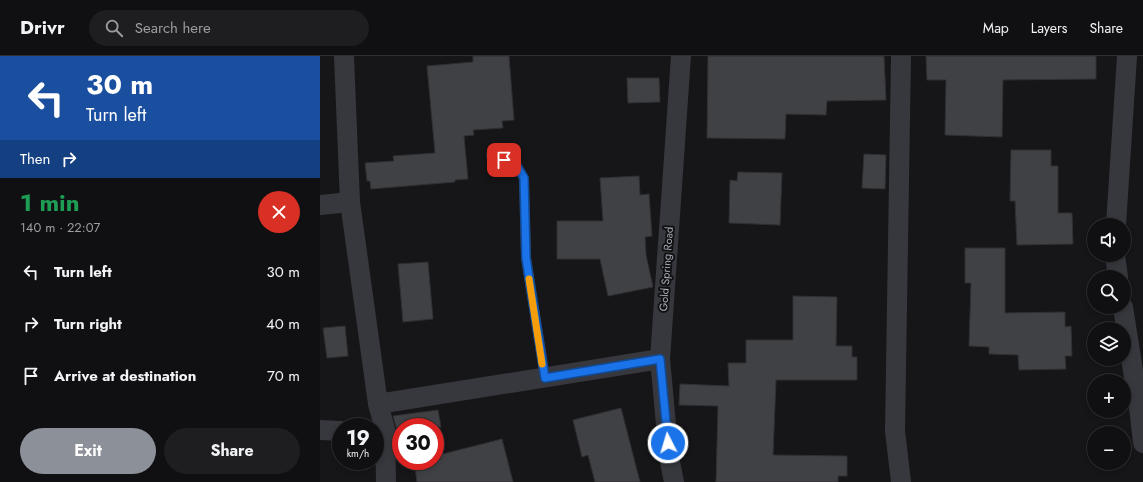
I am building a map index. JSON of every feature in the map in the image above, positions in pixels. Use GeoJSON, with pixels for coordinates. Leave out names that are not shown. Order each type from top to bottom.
{"type":"FeatureCollection","features":[{"type":"Feature","properties":{"kind":"street"},"geometry":{"type":"LineString","coordinates":[[344,56],[350,202],[379,418]]}},
{"type":"Feature","properties":{"kind":"street","name":"Gold Spring Road"},"geometry":{"type":"LineString","coordinates":[[674,482],[669,457],[660,359],[681,56]]}},
{"type":"Feature","properties":{"kind":"street"},"geometry":{"type":"LineString","coordinates":[[901,56],[895,431],[901,482]]}},
{"type":"Feature","properties":{"kind":"street"},"geometry":{"type":"LineString","coordinates":[[1116,218],[1127,56]]}},
{"type":"Feature","properties":{"kind":"street"},"geometry":{"type":"LineString","coordinates":[[320,205],[350,202]]}},
{"type":"Feature","properties":{"kind":"street"},"geometry":{"type":"LineString","coordinates":[[1124,314],[1143,443]]}},
{"type":"Feature","properties":{"kind":"street"},"geometry":{"type":"LineString","coordinates":[[378,404],[660,359]]}},
{"type":"Feature","properties":{"kind":"street"},"geometry":{"type":"LineString","coordinates":[[320,430],[332,431]]}},
{"type":"Feature","properties":{"kind":"street"},"geometry":{"type":"LineString","coordinates":[[384,465],[386,482]]}},
{"type":"Feature","properties":{"kind":"lane"},"geometry":{"type":"LineString","coordinates":[[491,155],[517,166],[524,178],[526,258],[545,378]]}},
{"type":"Feature","properties":{"kind":"building"},"geometry":{"type":"Polygon","coordinates":[[[473,56],[509,56],[514,120],[502,121],[503,128],[473,130],[474,135],[464,136],[468,179],[455,180],[455,182],[371,189],[370,181],[367,181],[365,163],[394,161],[393,156],[435,153],[427,66],[473,62],[473,56]]]}},
{"type":"Feature","properties":{"kind":"building"},"geometry":{"type":"Polygon","coordinates":[[[708,56],[884,56],[886,100],[827,101],[826,115],[786,114],[785,139],[707,138],[708,56]]]}},
{"type":"Feature","properties":{"kind":"building"},"geometry":{"type":"Polygon","coordinates":[[[926,56],[1096,56],[1096,79],[1003,80],[1002,137],[945,135],[946,80],[927,80],[926,56]]]}},
{"type":"Feature","properties":{"kind":"building"},"geometry":{"type":"Polygon","coordinates":[[[627,78],[659,78],[660,102],[628,103],[627,78]]]}},
{"type":"Feature","properties":{"kind":"building"},"geometry":{"type":"Polygon","coordinates":[[[1011,150],[1051,150],[1051,166],[1058,166],[1058,213],[1072,213],[1073,244],[1017,245],[1015,201],[1010,201],[1011,150]]]}},
{"type":"Feature","properties":{"kind":"building"},"geometry":{"type":"Polygon","coordinates":[[[864,154],[886,155],[885,189],[862,188],[864,154]]]}},
{"type":"Feature","properties":{"kind":"building"},"geometry":{"type":"Polygon","coordinates":[[[738,172],[782,173],[780,225],[729,223],[730,180],[737,181],[738,172]]]}},
{"type":"Feature","properties":{"kind":"building"},"geometry":{"type":"Polygon","coordinates":[[[639,176],[640,195],[649,194],[652,236],[645,237],[646,255],[653,287],[608,296],[600,259],[557,259],[557,221],[603,221],[600,178],[639,176]]]}},
{"type":"Feature","properties":{"kind":"building"},"geometry":{"type":"Polygon","coordinates":[[[965,248],[1005,248],[1005,313],[1065,312],[1065,327],[1071,326],[1072,356],[1065,356],[1066,369],[1019,370],[1018,355],[989,354],[989,347],[969,346],[971,283],[965,283],[965,248]]]}},
{"type":"Feature","properties":{"kind":"building"},"geometry":{"type":"Polygon","coordinates":[[[428,262],[433,319],[403,322],[398,264],[428,262]]]}},
{"type":"Feature","properties":{"kind":"building"},"geometry":{"type":"Polygon","coordinates":[[[793,296],[837,297],[836,346],[852,346],[852,357],[857,357],[857,380],[776,380],[773,455],[847,456],[847,476],[838,476],[838,482],[716,482],[718,406],[679,405],[680,384],[729,386],[728,363],[746,363],[746,340],[793,340],[793,296]]]}},
{"type":"Feature","properties":{"kind":"building"},"geometry":{"type":"Polygon","coordinates":[[[345,326],[348,356],[327,358],[323,328],[345,326]]]}},
{"type":"Feature","properties":{"kind":"building"},"geometry":{"type":"Polygon","coordinates":[[[621,408],[640,482],[595,482],[588,455],[582,457],[573,420],[621,408]]]}},
{"type":"Feature","properties":{"kind":"building"},"geometry":{"type":"Polygon","coordinates":[[[438,410],[439,418],[394,418],[393,416],[438,410]]]}},
{"type":"Feature","properties":{"kind":"building"},"geometry":{"type":"Polygon","coordinates":[[[502,439],[513,482],[417,482],[415,470],[444,470],[444,454],[502,439]]]}},
{"type":"Feature","properties":{"kind":"slow traffic"},"geometry":{"type":"LineString","coordinates":[[529,279],[542,364]]}},
{"type":"Feature","properties":{"kind":"route"},"geometry":{"type":"LineString","coordinates":[[504,160],[517,166],[524,178],[526,258],[545,378],[660,359],[668,443]]}}]}
